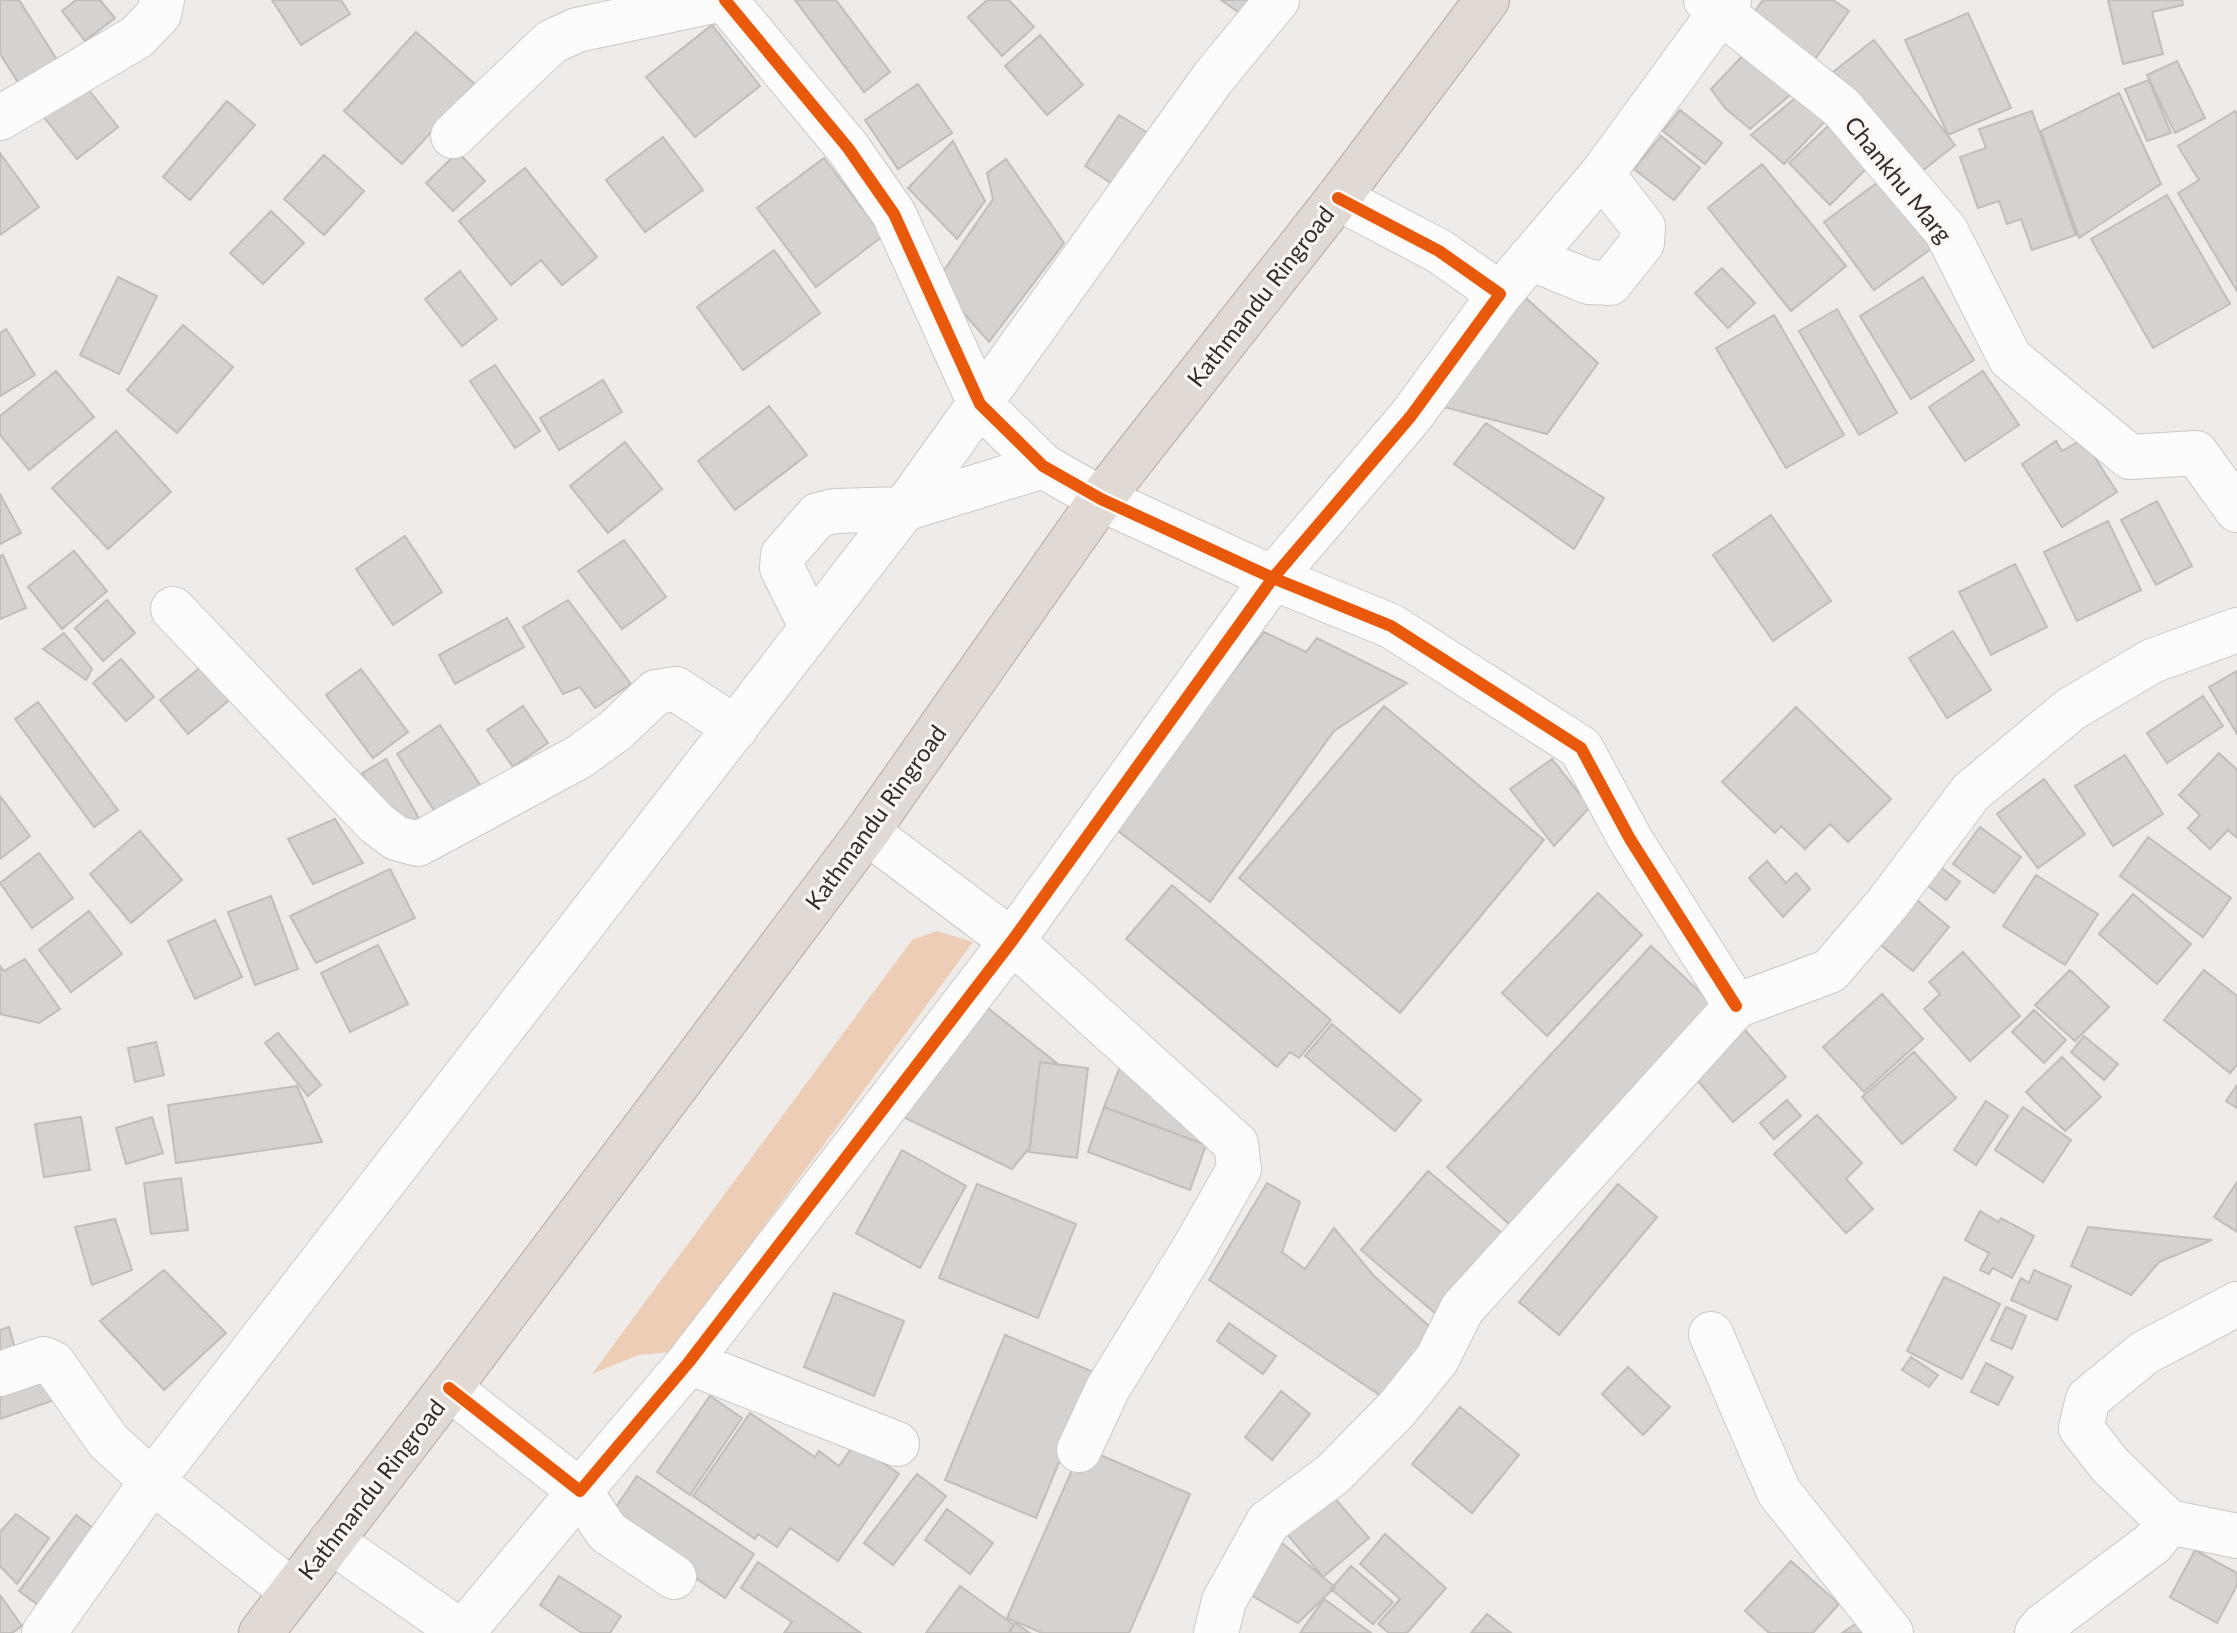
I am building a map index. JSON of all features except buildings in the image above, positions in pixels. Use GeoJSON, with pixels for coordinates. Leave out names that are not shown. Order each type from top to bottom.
{"type":"FeatureCollection","features":[{"type":"Feature","properties":{"kind":"highway","name":"Kathmandu Ringroad"},"geometry":{"type":"LineString","coordinates":[[261,1633],[867,832],[1101,499],[1338,198],[1487,0]]}},
{"type":"Feature","properties":{"kind":"street"},"geometry":{"type":"LineString","coordinates":[[0,118],[137,37],[159,14],[162,0]]}},
{"type":"Feature","properties":{"kind":"street"},"geometry":{"type":"LineString","coordinates":[[453,136],[551,42],[577,30],[718,0]]}},
{"type":"Feature","properties":{"kind":"street"},"geometry":{"type":"LineString","coordinates":[[725,0],[848,148],[894,214],[980,404],[1043,466],[1101,499],[1273,578],[1391,626],[1581,748],[1630,839],[1736,1006]]}},
{"type":"Feature","properties":{"kind":"street"},"geometry":{"type":"LineString","coordinates":[[44,1633],[152,1481],[904,509],[1213,78],[1277,0]]}},
{"type":"Feature","properties":{"kind":"street"},"geometry":{"type":"LineString","coordinates":[[331,1541],[463,1633],[689,1362],[1012,941],[1273,578],[1411,416],[1500,294],[1602,174],[1718,4]]}},
{"type":"Feature","properties":{"kind":"street","name":"Chankhu Marg"},"geometry":{"type":"LineString","coordinates":[[1718,4],[1841,107],[1946,231],[2010,358],[2130,457],[2196,453],[2237,510]]}},
{"type":"Feature","properties":{"kind":"street"},"geometry":{"type":"LineString","coordinates":[[1530,258],[1589,282],[1610,283],[1642,243],[1643,227],[1602,174]]}},
{"type":"Feature","properties":{"kind":"street"},"geometry":{"type":"LineString","coordinates":[[1338,198],[1439,251],[1500,294]]}},
{"type":"Feature","properties":{"kind":"street"},"geometry":{"type":"LineString","coordinates":[[812,628],[782,568],[783,555],[818,515],[835,511],[904,509],[1043,466]]}},
{"type":"Feature","properties":{"kind":"street"},"geometry":{"type":"LineString","coordinates":[[173,609],[376,823],[396,838],[418,844],[579,757],[616,730],[656,692],[676,689],[736,728]]}},
{"type":"Feature","properties":{"kind":"street"},"geometry":{"type":"LineString","coordinates":[[1216,1633],[1224,1601],[1268,1522],[1333,1474],[1396,1410],[1437,1359],[1462,1309],[1736,1006],[1830,971],[1887,904],[1971,792],[2071,709],[2152,661],[2237,630]]}},
{"type":"Feature","properties":{"kind":"street"},"geometry":{"type":"LineString","coordinates":[[867,832],[1012,941],[1236,1144],[1239,1169],[1108,1388],[1079,1450]]}},
{"type":"Feature","properties":{"kind":"street"},"geometry":{"type":"LineString","coordinates":[[2237,1304],[2144,1353],[2088,1399],[2081,1428],[2110,1465],[2169,1522],[2237,1536]]}},
{"type":"Feature","properties":{"kind":"street"},"geometry":{"type":"LineString","coordinates":[[1711,1334],[1779,1492],[1891,1633]]}},
{"type":"Feature","properties":{"kind":"street"},"geometry":{"type":"LineString","coordinates":[[0,1374],[44,1359],[53,1363],[108,1441],[152,1481],[292,1591]]}},
{"type":"Feature","properties":{"kind":"street"},"geometry":{"type":"LineString","coordinates":[[689,1362],[897,1444]]}},
{"type":"Feature","properties":{"kind":"street"},"geometry":{"type":"LineString","coordinates":[[449,1388],[580,1491],[607,1532],[674,1577]]}},
{"type":"Feature","properties":{"kind":"street"},"geometry":{"type":"LineString","coordinates":[[2037,1633],[2153,1543],[2169,1522]]}},
{"type":"Feature","properties":{"kind":"shaded area"},"geometry":{"type":"Polygon","coordinates":[[[937,931],[973,942],[671,1352],[638,1355],[592,1374],[912,940],[937,931]]]}},
{"type":"Feature","properties":{"kind":"cycle path"},"geometry":{"type":"LineString","coordinates":[[725,0],[848,148],[894,214],[980,404],[1043,466],[1101,499],[1273,578],[1391,626],[1581,748],[1630,839],[1736,1006]]}},
{"type":"Feature","properties":{"kind":"cycle path"},"geometry":{"type":"LineString","coordinates":[[449,1388],[580,1491],[689,1362],[1012,941],[1273,578],[1411,416],[1500,294],[1439,251],[1338,198]]}}]}
